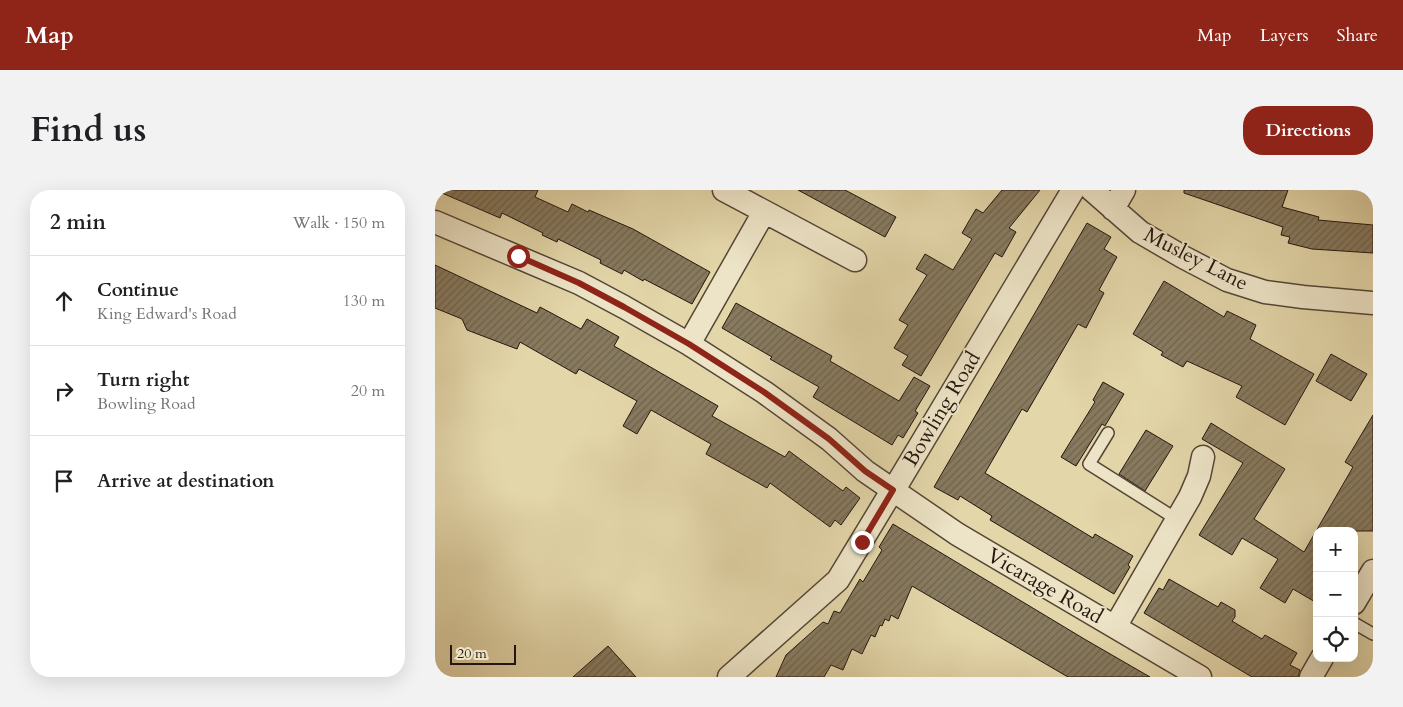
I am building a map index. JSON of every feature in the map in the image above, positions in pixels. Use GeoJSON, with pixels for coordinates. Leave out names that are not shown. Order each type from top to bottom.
{"type":"FeatureCollection","features":[{"type":"Feature","properties":{"kind":"street"},"geometry":{"type":"LineString","coordinates":[[723,190],[855,260]]}},
{"type":"Feature","properties":{"kind":"street","name":"Bowling Road"},"geometry":{"type":"LineString","coordinates":[[729,677],[838,580],[1073,190]]}},
{"type":"Feature","properties":{"kind":"street","name":"Musley Lane"},"geometry":{"type":"LineString","coordinates":[[1092,190],[1119,199],[1140,232],[1227,280],[1265,292],[1373,303]]}},
{"type":"Feature","properties":{"kind":"street"},"geometry":{"type":"LineString","coordinates":[[689,344],[764,212]]}},
{"type":"Feature","properties":{"kind":"street","name":"Vicarage Road"},"geometry":{"type":"LineString","coordinates":[[435,222],[579,283],[689,344],[764,392],[829,439],[865,471],[957,534],[1200,677]]}},
{"type":"Feature","properties":{"kind":"street"},"geometry":{"type":"LineString","coordinates":[[1115,627],[1178,520],[1199,476],[1203,457]]}},
{"type":"Feature","properties":{"kind":"street"},"geometry":{"type":"LineString","coordinates":[[1358,596],[1373,571]]}},
{"type":"Feature","properties":{"kind":"street"},"geometry":{"type":"LineString","coordinates":[[1311,677],[1320,662]]}},
{"type":"Feature","properties":{"kind":"lane"},"geometry":{"type":"LineString","coordinates":[[1108,433],[1089,464],[1178,520]]}},
{"type":"Feature","properties":{"kind":"lane"},"geometry":{"type":"LineString","coordinates":[[1358,625],[1373,634]]}},
{"type":"Feature","properties":{"kind":"building"},"geometry":{"type":"Polygon","coordinates":[[[435,190],[538,190],[535,197],[568,212],[572,204],[588,212],[589,210],[633,229],[710,272],[692,304],[624,270],[622,274],[600,263],[601,260],[558,239],[557,242],[542,235],[543,233],[502,213],[500,218],[435,190]]]}},
{"type":"Feature","properties":{"kind":"building"},"geometry":{"type":"Polygon","coordinates":[[[798,190],[845,190],[896,217],[885,237],[798,190]]]}},
{"type":"Feature","properties":{"kind":"building"},"geometry":{"type":"Polygon","coordinates":[[[1002,190],[1040,190],[1009,228],[1016,232],[1002,257],[995,253],[921,376],[902,365],[908,356],[894,348],[908,325],[899,320],[927,275],[916,269],[925,254],[953,270],[972,239],[962,233],[976,209],[983,213],[1002,190]]]}},
{"type":"Feature","properties":{"kind":"building"},"geometry":{"type":"Polygon","coordinates":[[[1184,190],[1288,190],[1282,207],[1319,217],[1318,220],[1373,225],[1373,253],[1312,249],[1288,243],[1290,237],[1281,235],[1283,227],[1184,193],[1184,190]]]}},
{"type":"Feature","properties":{"kind":"building"},"geometry":{"type":"Polygon","coordinates":[[[1087,223],[1111,237],[1104,249],[1117,257],[1099,290],[1104,293],[1086,328],[1078,324],[1027,412],[1022,409],[985,473],[1093,538],[1095,534],[1133,556],[1128,565],[1130,567],[1114,594],[990,520],[992,516],[960,496],[958,500],[934,487],[1087,223]]]}},
{"type":"Feature","properties":{"kind":"building"},"geometry":{"type":"Polygon","coordinates":[[[435,265],[537,313],[540,307],[581,329],[587,319],[619,337],[614,346],[718,406],[712,416],[785,457],[789,451],[843,491],[846,487],[860,498],[841,525],[835,520],[830,527],[770,483],[767,488],[706,454],[711,444],[651,410],[637,434],[623,426],[637,401],[579,369],[576,374],[520,342],[517,349],[467,330],[462,319],[435,308],[435,265]]]}},
{"type":"Feature","properties":{"kind":"building"},"geometry":{"type":"Polygon","coordinates":[[[1164,281],[1224,317],[1227,311],[1256,325],[1250,339],[1314,374],[1285,425],[1236,397],[1242,386],[1187,361],[1183,367],[1161,355],[1163,352],[1133,334],[1164,281]]]}},
{"type":"Feature","properties":{"kind":"building"},"geometry":{"type":"Polygon","coordinates":[[[736,303],[832,356],[830,361],[899,401],[914,377],[930,386],[915,411],[918,413],[903,438],[898,435],[892,445],[813,397],[819,387],[770,359],[772,357],[722,328],[736,303]]]}},
{"type":"Feature","properties":{"kind":"building"},"geometry":{"type":"Polygon","coordinates":[[[1331,354],[1367,374],[1351,401],[1316,381],[1331,354]]]}},
{"type":"Feature","properties":{"kind":"building"},"geometry":{"type":"Polygon","coordinates":[[[1103,382],[1124,394],[1105,426],[1102,424],[1076,466],[1061,457],[1095,402],[1093,400],[1103,382]]]}},
{"type":"Feature","properties":{"kind":"building"},"geometry":{"type":"Polygon","coordinates":[[[1373,415],[1373,531],[1358,531],[1358,527],[1318,527],[1353,467],[1345,462],[1373,415]]]}},
{"type":"Feature","properties":{"kind":"building"},"geometry":{"type":"Polygon","coordinates":[[[1211,423],[1285,469],[1254,519],[1304,552],[1313,536],[1313,601],[1293,589],[1285,603],[1260,588],[1278,559],[1242,538],[1232,555],[1199,535],[1243,463],[1202,439],[1211,423]]]}},
{"type":"Feature","properties":{"kind":"building"},"geometry":{"type":"Polygon","coordinates":[[[1146,430],[1173,446],[1145,491],[1119,474],[1146,430]]]}},
{"type":"Feature","properties":{"kind":"building"},"geometry":{"type":"Polygon","coordinates":[[[893,524],[1150,677],[1068,677],[912,586],[898,619],[891,615],[889,621],[885,619],[875,637],[871,635],[862,654],[852,649],[843,670],[831,665],[824,677],[776,677],[786,655],[823,622],[828,624],[834,611],[840,613],[860,579],[863,582],[882,550],[879,547],[893,524]]]}},
{"type":"Feature","properties":{"kind":"building"},"geometry":{"type":"Polygon","coordinates":[[[1169,579],[1218,607],[1221,602],[1235,610],[1235,617],[1232,621],[1262,639],[1265,635],[1297,653],[1290,665],[1300,670],[1298,677],[1252,677],[1144,613],[1159,588],[1163,590],[1169,579]]]}},
{"type":"Feature","properties":{"kind":"building"},"geometry":{"type":"Polygon","coordinates":[[[608,646],[636,677],[573,677],[608,646]]]}},
{"type":"Feature","properties":{"kind":"route"},"geometry":{"type":"LineString","coordinates":[[518,256],[579,283],[689,344],[764,392],[829,439],[865,471],[893,490],[862,542]]}}]}
